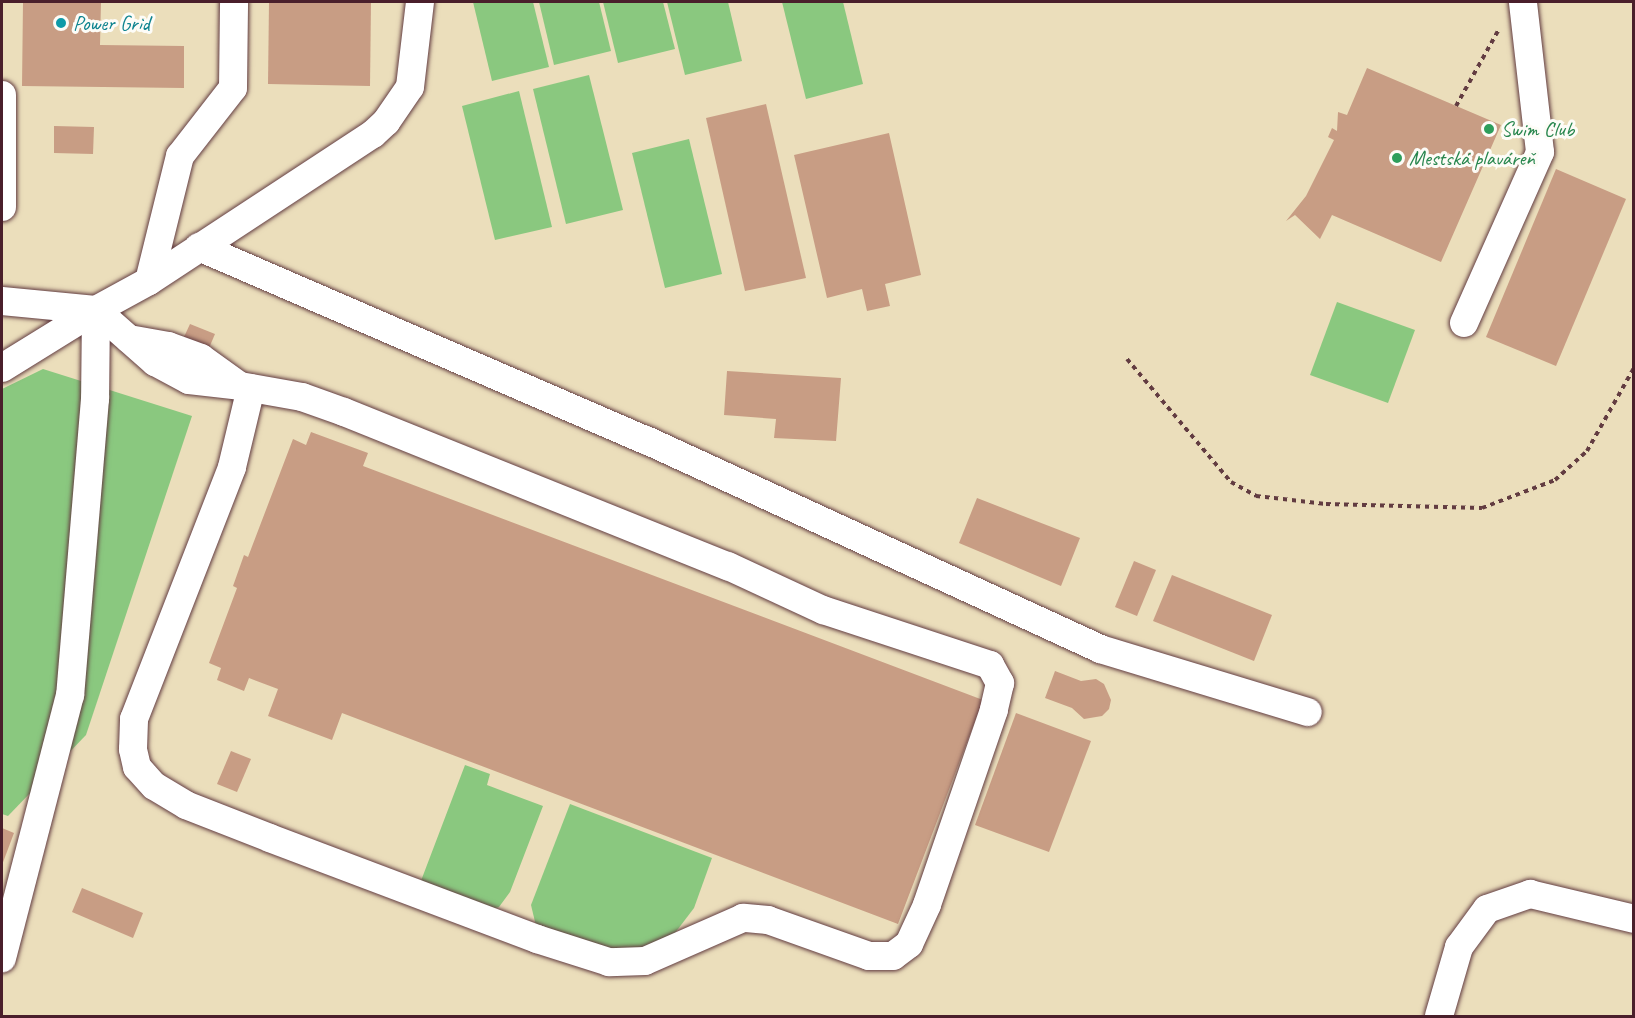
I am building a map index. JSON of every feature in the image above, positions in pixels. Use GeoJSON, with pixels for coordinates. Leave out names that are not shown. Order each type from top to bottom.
{"type":"FeatureCollection","features":[{"type":"Feature","properties":{"kind":"lane"},"geometry":{"type":"LineString","coordinates":[[149,281],[180,156],[233,88],[234,2]]}},
{"type":"Feature","properties":{"kind":"lane"},"geometry":{"type":"LineString","coordinates":[[2,368],[96,310],[149,281],[386,122],[410,87],[420,2]]}},
{"type":"Feature","properties":{"kind":"lane"},"geometry":{"type":"LineString","coordinates":[[1464,323],[1540,152],[1523,2]]}},
{"type":"Feature","properties":{"kind":"lane"},"geometry":{"type":"LineString","coordinates":[[2,95],[2,207]]}},
{"type":"Feature","properties":{"kind":"lane"},"geometry":{"type":"LineString","coordinates":[[199,247],[646,440],[1100,649],[1308,712]]}},
{"type":"Feature","properties":{"kind":"lane"},"geometry":{"type":"LineString","coordinates":[[2,301],[96,310],[155,362],[189,380],[246,387],[302,397],[344,412],[718,562],[823,610],[873,629],[969,657],[995,669],[1000,684],[994,710],[927,905],[909,944],[893,956],[869,956],[768,920],[743,918],[645,961],[609,962],[537,939],[270,838],[186,805],[154,786],[137,766],[132,742],[134,719],[232,468],[246,387]]}},
{"type":"Feature","properties":{"kind":"lane"},"geometry":{"type":"LineString","coordinates":[[2,958],[70,695],[95,399],[96,310]]}},
{"type":"Feature","properties":{"kind":"lane"},"geometry":{"type":"LineString","coordinates":[[1439,1017],[1459,947],[1487,909],[1530,894],[1634,919]]}},
{"type":"Feature","properties":{"kind":"path"},"geometry":{"type":"LineString","coordinates":[[1456,106],[1503,22]]}},
{"type":"Feature","properties":{"kind":"path"},"geometry":{"type":"LineString","coordinates":[[1127,358],[1231,482],[1256,496],[1326,504],[1471,508],[1511,498],[1555,480],[1587,451],[1634,368]]}},
{"type":"Feature","properties":{"kind":"green space"},"geometry":{"type":"Polygon","coordinates":[[[473,2],[533,2],[549,67],[492,81],[473,2]]]}},
{"type":"Feature","properties":{"kind":"green space"},"geometry":{"type":"Polygon","coordinates":[[[539,2],[599,2],[611,51],[554,65],[539,2]]]}},
{"type":"Feature","properties":{"kind":"green space"},"geometry":{"type":"Polygon","coordinates":[[[603,2],[663,2],[675,49],[618,63],[603,2]]]}},
{"type":"Feature","properties":{"kind":"green space"},"geometry":{"type":"Polygon","coordinates":[[[667,2],[728,2],[742,61],[685,75],[667,2]]]}},
{"type":"Feature","properties":{"kind":"green space"},"geometry":{"type":"Polygon","coordinates":[[[782,2],[843,2],[863,84],[806,99],[782,2]]]}},
{"type":"Feature","properties":{"kind":"green space"},"geometry":{"type":"Polygon","coordinates":[[[589,75],[623,210],[566,224],[533,89],[589,75]]]}},
{"type":"Feature","properties":{"kind":"green space"},"geometry":{"type":"Polygon","coordinates":[[[519,91],[552,227],[495,240],[462,106],[519,91]]]}},
{"type":"Feature","properties":{"kind":"green space"},"geometry":{"type":"Polygon","coordinates":[[[689,139],[722,274],[665,288],[632,153],[689,139]]]}},
{"type":"Feature","properties":{"kind":"green space"},"geometry":{"type":"Polygon","coordinates":[[[1337,302],[1415,330],[1388,403],[1310,375],[1337,302]]]}},
{"type":"Feature","properties":{"kind":"green space"},"geometry":{"type":"Polygon","coordinates":[[[43,369],[192,416],[86,735],[8,816],[2,814],[2,389],[43,369]]]}},
{"type":"Feature","properties":{"kind":"green space"},"geometry":{"type":"Polygon","coordinates":[[[465,765],[490,774],[487,785],[543,806],[510,892],[499,907],[490,910],[419,886],[465,765]]]}},
{"type":"Feature","properties":{"kind":"green space"},"geometry":{"type":"Polygon","coordinates":[[[570,804],[712,858],[694,908],[675,933],[643,948],[615,951],[536,926],[531,905],[570,804]]]}},
{"type":"Feature","properties":{"kind":"building","name":"Power Grid"},"geometry":{"type":"Polygon","coordinates":[[[23,2],[101,2],[100,45],[184,46],[184,88],[22,86],[23,2]]]}},
{"type":"Feature","properties":{"kind":"building"},"geometry":{"type":"Polygon","coordinates":[[[269,2],[371,2],[370,86],[268,84],[269,2]]]}},
{"type":"Feature","properties":{"kind":"building"},"geometry":{"type":"Polygon","coordinates":[[[1367,68],[1501,125],[1441,262],[1332,215],[1320,239],[1295,215],[1286,221],[1306,196],[1334,140],[1328,137],[1332,128],[1337,131],[1338,112],[1347,115],[1367,68]]]}},
{"type":"Feature","properties":{"kind":"building"},"geometry":{"type":"Polygon","coordinates":[[[766,104],[806,278],[745,291],[706,118],[766,104]]]}},
{"type":"Feature","properties":{"kind":"building"},"geometry":{"type":"Polygon","coordinates":[[[54,126],[94,127],[93,154],[54,153],[54,126]]]}},
{"type":"Feature","properties":{"kind":"building"},"geometry":{"type":"Polygon","coordinates":[[[889,133],[921,275],[885,284],[890,306],[867,311],[862,289],[827,298],[794,155],[889,133]]]}},
{"type":"Feature","properties":{"kind":"building"},"geometry":{"type":"Polygon","coordinates":[[[1556,169],[1626,199],[1556,366],[1486,337],[1556,169]]]}},
{"type":"Feature","properties":{"kind":"building"},"geometry":{"type":"Polygon","coordinates":[[[190,324],[215,334],[209,348],[184,337],[190,324]]]}},
{"type":"Feature","properties":{"kind":"building"},"geometry":{"type":"Polygon","coordinates":[[[727,371],[841,378],[836,441],[774,438],[776,419],[724,415],[727,371]]]}},
{"type":"Feature","properties":{"kind":"building"},"geometry":{"type":"Polygon","coordinates":[[[311,432],[368,453],[363,466],[983,700],[898,924],[342,713],[332,740],[268,716],[278,689],[249,678],[244,691],[217,680],[221,668],[209,663],[237,588],[233,586],[244,555],[248,557],[293,439],[306,445],[311,432]]]}},
{"type":"Feature","properties":{"kind":"building"},"geometry":{"type":"Polygon","coordinates":[[[977,498],[1080,538],[1061,586],[959,543],[977,498]]]}},
{"type":"Feature","properties":{"kind":"building"},"geometry":{"type":"Polygon","coordinates":[[[1134,561],[1156,570],[1137,616],[1115,607],[1134,561]]]}},
{"type":"Feature","properties":{"kind":"building"},"geometry":{"type":"Polygon","coordinates":[[[1172,575],[1272,615],[1254,661],[1153,621],[1172,575]]]}},
{"type":"Feature","properties":{"kind":"building"},"geometry":{"type":"Polygon","coordinates":[[[1055,671],[1081,681],[1096,679],[1104,684],[1111,700],[1109,709],[1102,716],[1084,719],[1072,708],[1045,698],[1055,671]]]}},
{"type":"Feature","properties":{"kind":"building"},"geometry":{"type":"Polygon","coordinates":[[[1016,713],[1091,741],[1049,852],[975,825],[1016,713]]]}},
{"type":"Feature","properties":{"kind":"building"},"geometry":{"type":"Polygon","coordinates":[[[231,751],[251,759],[237,792],[217,784],[231,751]]]}},
{"type":"Feature","properties":{"kind":"building"},"geometry":{"type":"Polygon","coordinates":[[[2,828],[14,833],[2,865],[2,828]]]}},
{"type":"Feature","properties":{"kind":"building"},"geometry":{"type":"Polygon","coordinates":[[[82,888],[143,913],[133,938],[72,912],[82,888]]]}},
{"type":"Feature","properties":{"kind":"place","name":"Power Grid"},"geometry":{"type":"Point","coordinates":[61,23]}},
{"type":"Feature","properties":{"kind":"place","name":"Swim Club"},"geometry":{"type":"Point","coordinates":[1489,129]}},
{"type":"Feature","properties":{"kind":"place","name":"Mestská plaváreň"},"geometry":{"type":"Point","coordinates":[1397,158]}}]}
